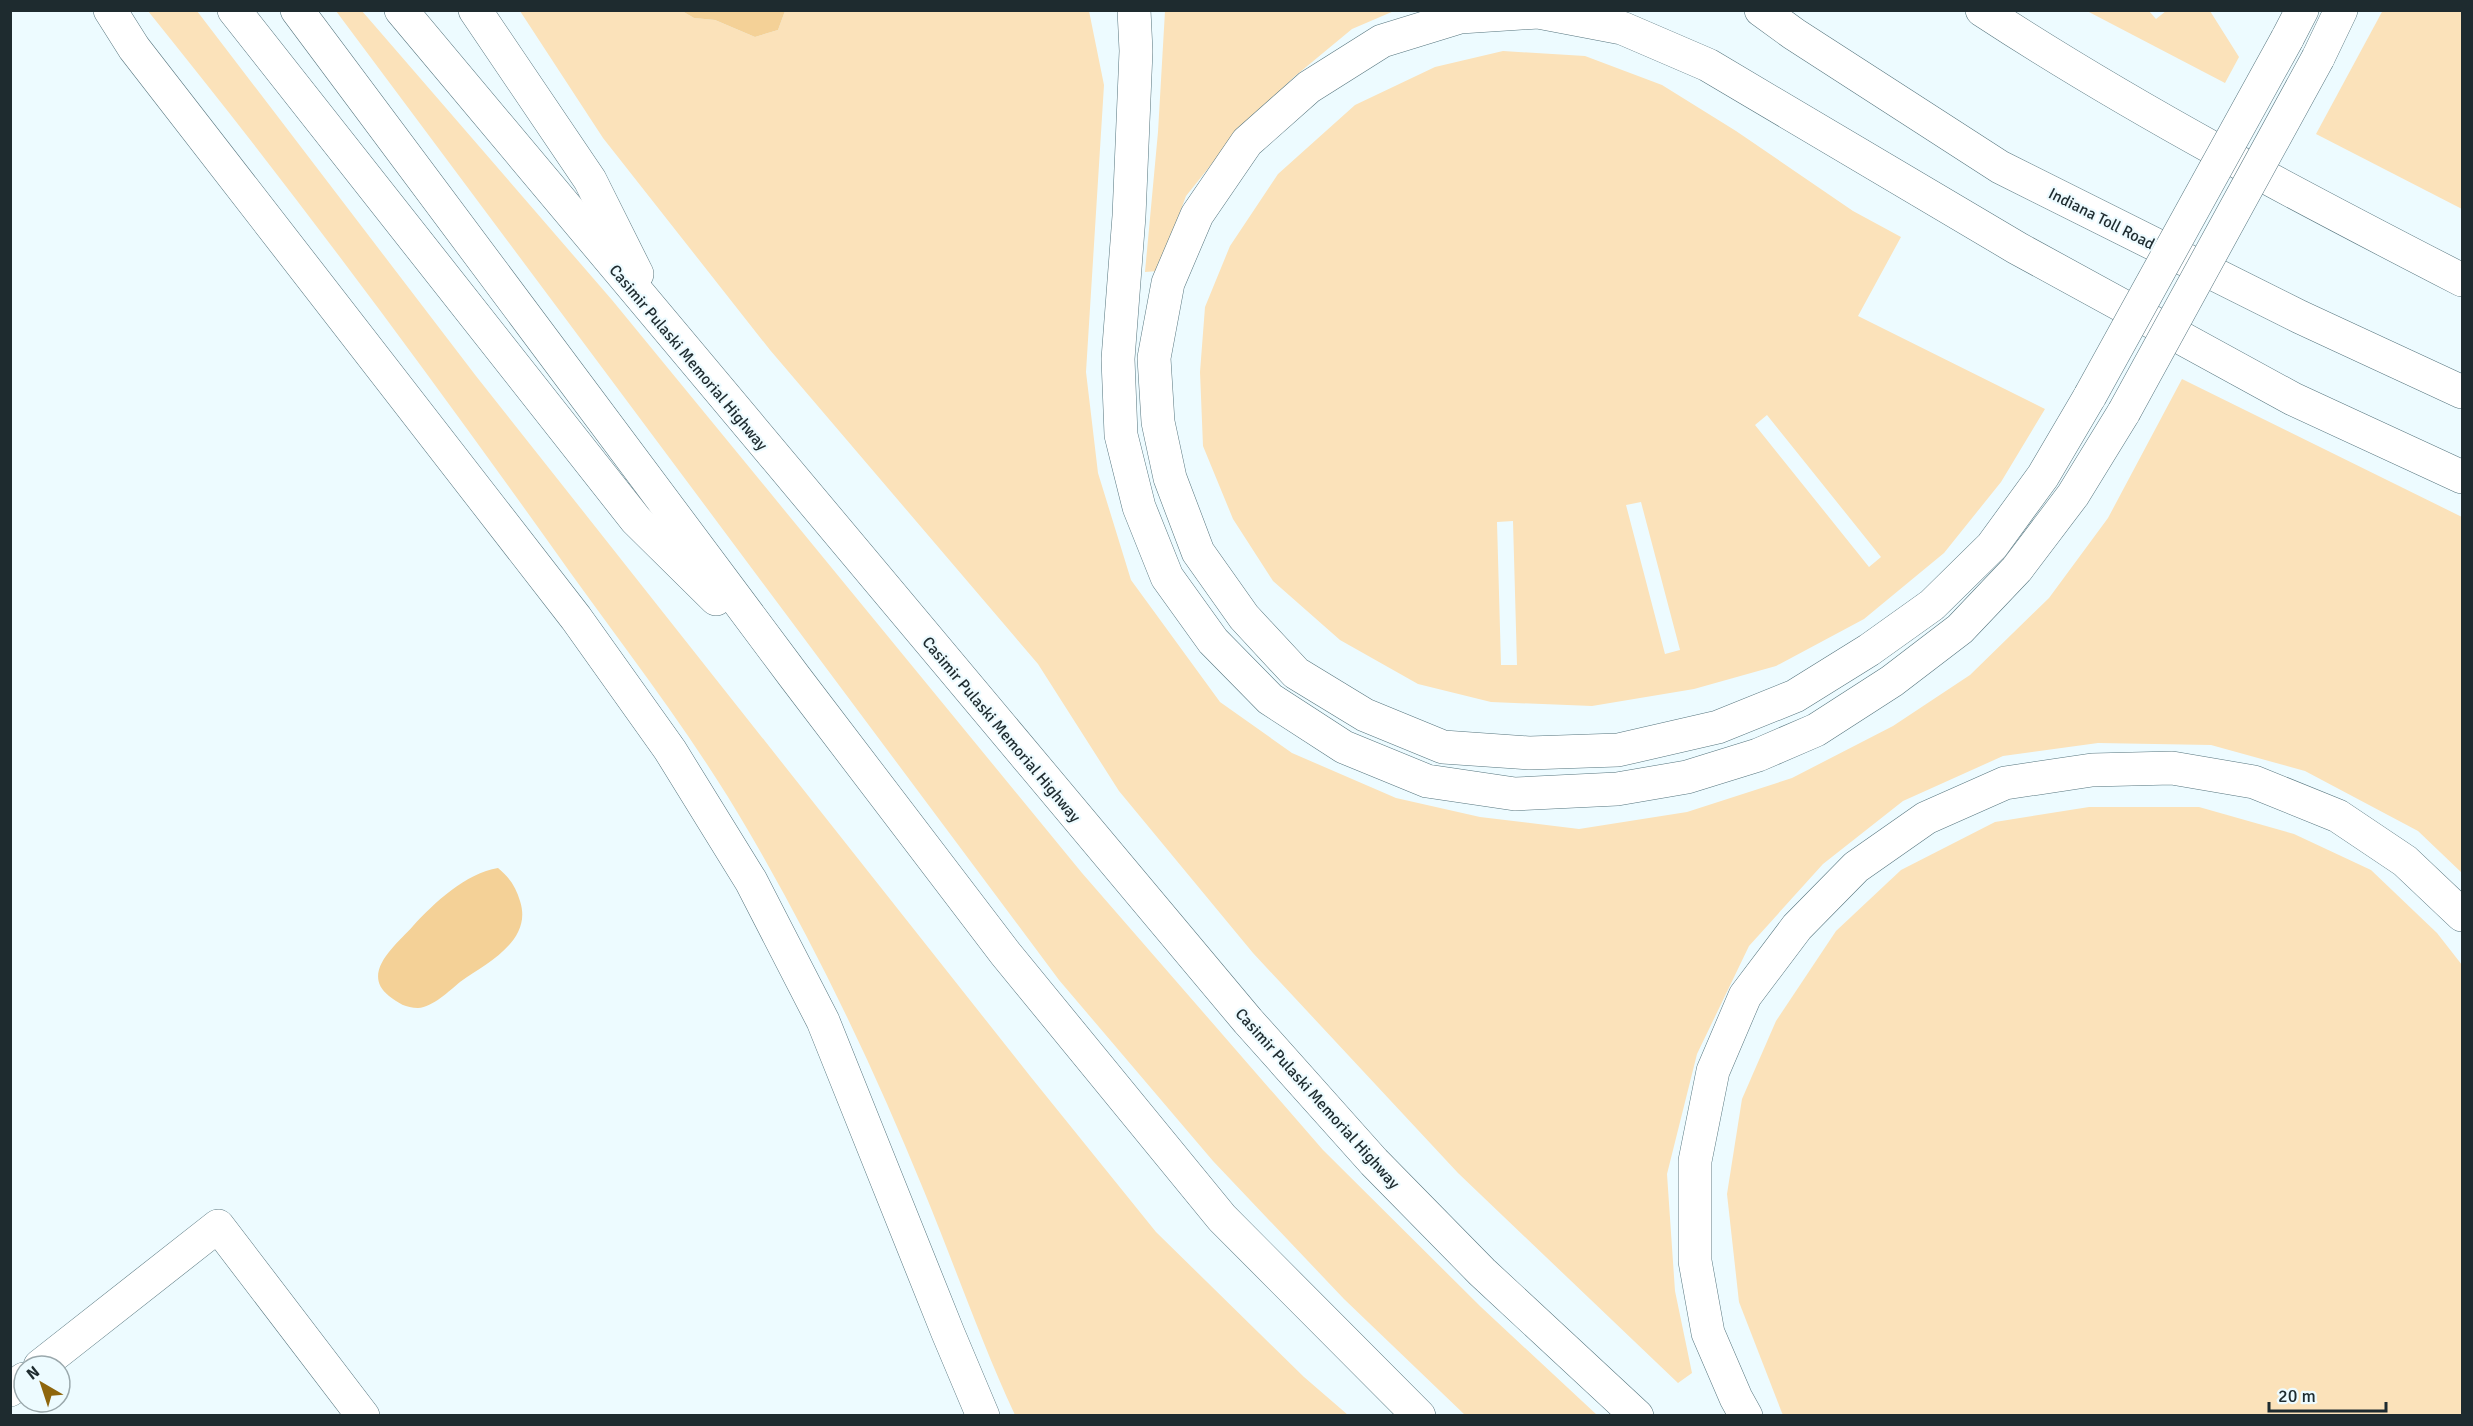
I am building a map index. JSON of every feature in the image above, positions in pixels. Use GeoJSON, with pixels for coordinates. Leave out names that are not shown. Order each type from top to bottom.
{"type":"FeatureCollection","features":[{"type":"Feature","properties":{"kind":"main road"},"geometry":{"type":"LineString","coordinates":[[96,10],[134,48]]}},
{"type":"Feature","properties":{"kind":"main road"},"geometry":{"type":"LineString","coordinates":[[110,10],[134,48],[569,609],[670,750],[751,881],[824,1021],[943,1322],[983,1416]]}},
{"type":"Feature","properties":{"kind":"main road"},"geometry":{"type":"LineString","coordinates":[[234,10],[636,520],[794,676]]}},
{"type":"Feature","properties":{"kind":"main road"},"geometry":{"type":"LineString","coordinates":[[297,10],[794,676],[1005,953],[1222,1218],[1419,1416]]}},
{"type":"Feature","properties":{"kind":"main road","name":"Casimir Pulaski Memorial Highway"},"geometry":{"type":"LineString","coordinates":[[401,10],[1248,1022],[1374,1162],[1482,1272],[1637,1416]]}},
{"type":"Feature","properties":{"kind":"main road"},"geometry":{"type":"LineString","coordinates":[[475,10],[590,180],[664,326]]}},
{"type":"Feature","properties":{"kind":"main road"},"geometry":{"type":"LineString","coordinates":[[1134,10],[1136,51],[1129,216],[1118,359],[1121,435],[1138,507],[1167,577],[1214,641],[1270,699],[1344,747],[1427,781],[1515,794],[1617,789],[1687,777],[1758,755],[1816,730],[1892,681],[1960,629],[2017,569],[2073,495],[2124,412],[2318,58],[2341,10]]}},
{"type":"Feature","properties":{"kind":"main road","name":"Indiana Toll Road"},"geometry":{"type":"LineString","coordinates":[[1761,10],[1794,34],[2000,167],[2300,317],[2463,393]]}},
{"type":"Feature","properties":{"kind":"main road"},"geometry":{"type":"LineString","coordinates":[[1982,10],[2058,60],[2301,196],[2463,280]]}},
{"type":"Feature","properties":{"kind":"main road"},"geometry":{"type":"LineString","coordinates":[[2302,10],[2287,39],[2090,396],[2043,476],[1992,546],[1932,605],[1869,650],[1795,696],[1718,727],[1618,750],[1529,753],[1443,747],[1365,715],[1296,673],[1244,618],[1198,552],[1170,478],[1158,422],[1154,358],[1168,283],[1197,215],[1247,142],[1309,87],[1382,41],[1460,17],[1538,12],[1622,27],[1708,65],[2017,248],[2242,371],[2293,399],[2463,477]]}},
{"type":"Feature","properties":{"kind":"main road"},"geometry":{"type":"LineString","coordinates":[[1746,1416],[1708,1333],[1695,1261],[1695,1161],[1713,1071],[1745,996],[1797,927],[1856,867],[1917,824],[2005,783],[2092,770],[2172,768],[2254,782],[2338,816],[2405,861],[2463,915]]}},
{"type":"Feature","properties":{"kind":"main road"},"geometry":{"type":"LineString","coordinates":[[55,1354],[218,1226],[363,1416]]}},
{"type":"Feature","properties":{"kind":"shaded area"},"geometry":{"type":"Polygon","coordinates":[[[2383,10],[2462,11],[2462,209],[2316,134],[2383,10]]]}},
{"type":"Feature","properties":{"kind":"shaded area"},"geometry":{"type":"Polygon","coordinates":[[[148,11],[197,11],[476,376],[1156,1232],[1304,1377],[1348,1415],[1015,1415],[905,1145],[864,1054],[798,919],[726,794],[652,685],[403,341],[252,142],[148,11]]]}},
{"type":"Feature","properties":{"kind":"shaded area"},"geometry":{"type":"Polygon","coordinates":[[[336,11],[362,11],[612,300],[1082,873],[1323,1150],[1481,1307],[1597,1415],[1465,1415],[1344,1299],[1213,1161],[1059,980],[336,11]]]}},
{"type":"Feature","properties":{"kind":"shaded area"},"geometry":{"type":"Polygon","coordinates":[[[520,11],[682,11],[694,18],[715,20],[755,37],[778,30],[785,11],[1089,11],[1104,85],[1086,372],[1098,473],[1131,580],[1220,702],[1292,753],[1396,798],[1480,817],[1579,829],[1687,812],[1792,778],[1893,726],[1970,675],[2049,598],[2108,518],[2182,379],[2462,517],[2462,873],[2418,831],[2305,771],[2211,745],[2098,743],[2003,756],[1903,801],[1823,864],[1749,946],[1697,1054],[1667,1174],[1675,1291],[1692,1373],[1678,1383],[1458,1173],[1253,953],[1119,791],[1038,664],[770,350],[603,138],[520,11]]]}},
{"type":"Feature","properties":{"kind":"shaded area"},"geometry":{"type":"Polygon","coordinates":[[[682,11],[785,11],[778,30],[755,37],[715,20],[694,18],[682,11]]]}},
{"type":"Feature","properties":{"kind":"shaded area"},"geometry":{"type":"Polygon","coordinates":[[[1165,11],[1394,11],[1352,29],[1294,77],[1230,141],[1186,196],[1158,271],[1145,272],[1158,132],[1165,11]]]}},
{"type":"Feature","properties":{"kind":"shaded area"},"geometry":{"type":"Polygon","coordinates":[[[2087,11],[2149,11],[2156,19],[2166,11],[2210,11],[2239,57],[2225,83],[2087,11]]]}},
{"type":"Feature","properties":{"kind":"shaded area"},"geometry":{"type":"Polygon","coordinates":[[[1503,51],[1585,56],[1662,85],[1736,131],[1853,211],[1901,237],[1858,316],[2045,409],[2001,482],[1944,553],[1864,619],[1776,666],[1694,689],[1592,706],[1491,702],[1418,684],[1340,640],[1273,581],[1233,519],[1203,446],[1200,372],[1205,307],[1230,246],[1278,174],[1355,105],[1435,67],[1503,51]],[[1767,415],[1755,425],[1869,567],[1881,557],[1767,415]],[[1641,502],[1626,505],[1665,654],[1680,650],[1641,502]],[[1513,521],[1497,522],[1501,665],[1517,665],[1513,521]]]}},
{"type":"Feature","properties":{"kind":"shaded area"},"geometry":{"type":"Polygon","coordinates":[[[2089,807],[2199,807],[2294,834],[2371,870],[2437,933],[2462,965],[2462,1415],[1784,1416],[1782,1413],[1739,1302],[1727,1194],[1742,1099],[1776,1021],[1836,931],[1901,870],[1995,822],[2089,807]]]}},
{"type":"Feature","properties":{"kind":"shaded area"},"geometry":{"type":"Polygon","coordinates":[[[498,868],[512,883],[520,901],[522,915],[520,928],[514,939],[494,959],[429,1005],[418,1008],[410,1007],[389,996],[381,987],[378,978],[379,969],[390,950],[451,890],[474,876],[498,868]]]}}]}
